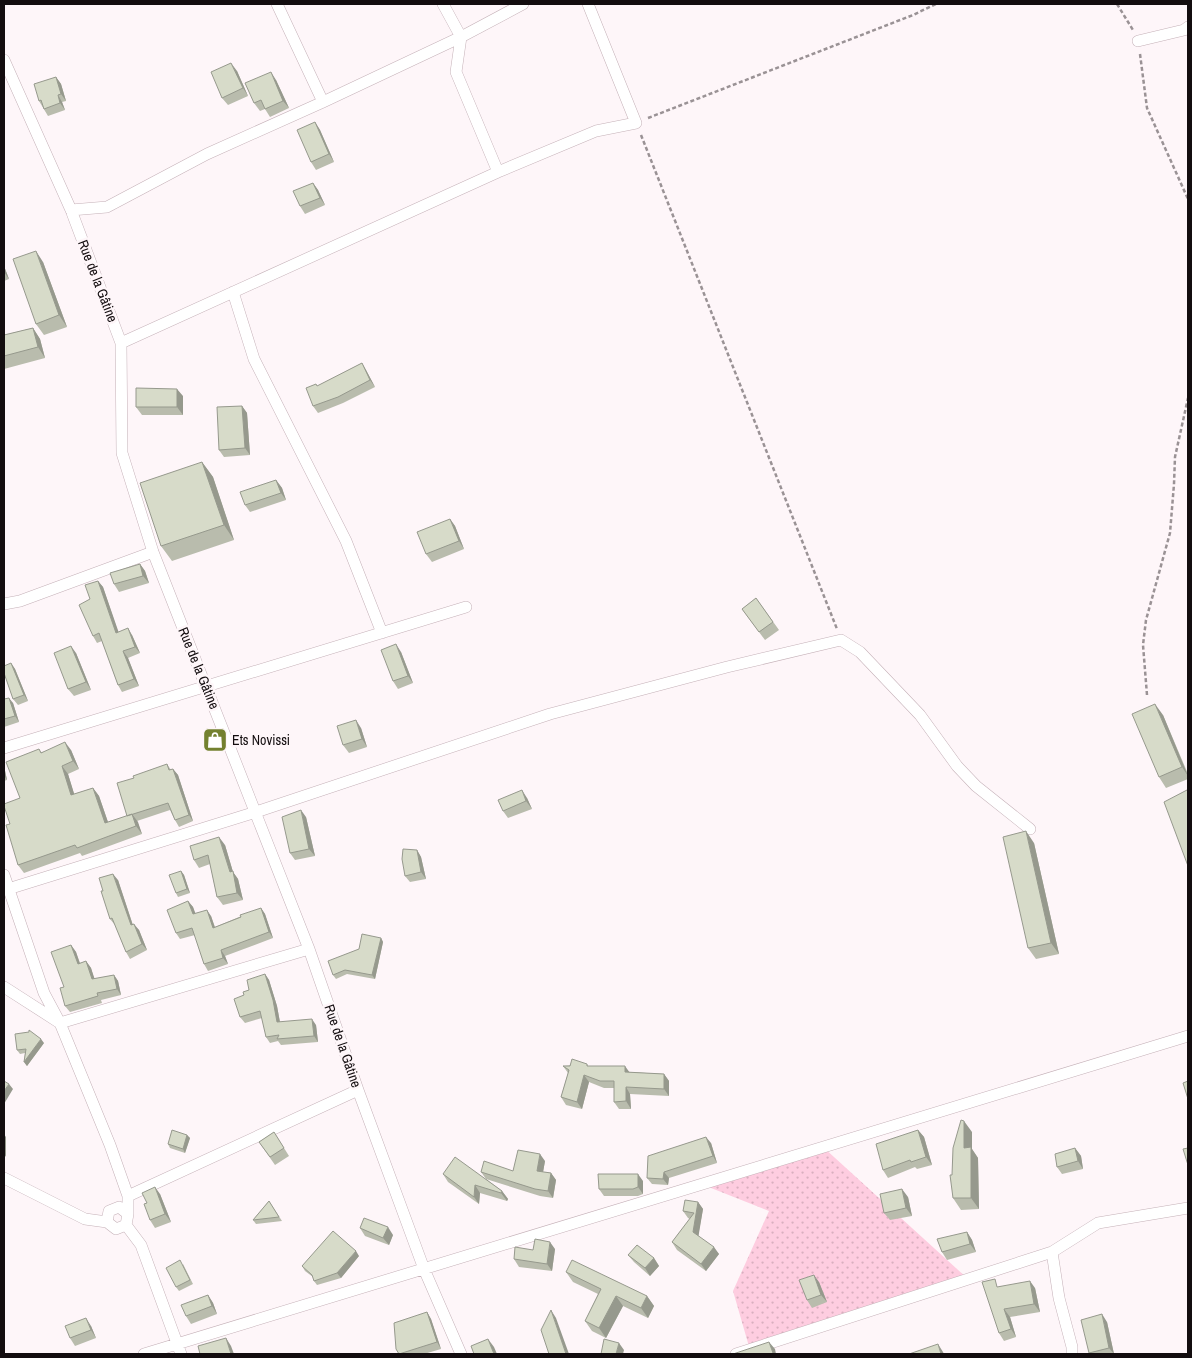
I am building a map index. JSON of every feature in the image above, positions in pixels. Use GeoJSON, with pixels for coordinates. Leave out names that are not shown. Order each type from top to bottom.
{"type":"FeatureCollection","features":[{"type":"Feature","properties":{"kind":"street"},"geometry":{"type":"LineString","coordinates":[[277,4],[323,102]]}},
{"type":"Feature","properties":{"kind":"street"},"geometry":{"type":"LineString","coordinates":[[443,4],[461,37],[456,72],[498,172]]}},
{"type":"Feature","properties":{"kind":"street"},"geometry":{"type":"LineString","coordinates":[[71,210],[107,207],[207,154],[461,37],[524,4]]}},
{"type":"Feature","properties":{"kind":"street"},"geometry":{"type":"LineString","coordinates":[[121,343],[498,172],[596,131],[636,123],[588,4]]}},
{"type":"Feature","properties":{"kind":"street"},"geometry":{"type":"LineString","coordinates":[[1138,41],[1184,30],[1188,27]]}},
{"type":"Feature","properties":{"kind":"street","name":"Rue de la Gâtine"},"geometry":{"type":"LineString","coordinates":[[4,60],[71,210],[121,343],[122,453],[152,552],[310,949],[358,1090],[424,1269],[462,1354]]}},
{"type":"Feature","properties":{"kind":"street"},"geometry":{"type":"LineString","coordinates":[[233,292],[254,359],[346,541],[382,632]]}},
{"type":"Feature","properties":{"kind":"street"},"geometry":{"type":"LineString","coordinates":[[4,604],[20,601],[152,552]]}},
{"type":"Feature","properties":{"kind":"street"},"geometry":{"type":"LineString","coordinates":[[4,748],[466,607]]}},
{"type":"Feature","properties":{"kind":"street"},"geometry":{"type":"LineString","coordinates":[[8,889],[256,812],[550,714],[727,666],[841,640],[860,652],[920,715],[957,766],[976,786],[1030,829]]}},
{"type":"Feature","properties":{"kind":"street"},"geometry":{"type":"LineString","coordinates":[[4,875],[44,993],[60,1023],[110,1145],[128,1196],[127,1219],[116,1229],[107,1222],[85,1219],[4,1178]]}},
{"type":"Feature","properties":{"kind":"street"},"geometry":{"type":"LineString","coordinates":[[4,987],[60,1023],[310,949]]}},
{"type":"Feature","properties":{"kind":"street"},"geometry":{"type":"LineString","coordinates":[[144,1354],[179,1349],[424,1269],[1188,1036]]}},
{"type":"Feature","properties":{"kind":"street"},"geometry":{"type":"LineString","coordinates":[[128,1196],[358,1090]]}},
{"type":"Feature","properties":{"kind":"street"},"geometry":{"type":"LineString","coordinates":[[107,1222],[109,1211],[119,1207],[141,1245],[179,1349]]}},
{"type":"Feature","properties":{"kind":"street"},"geometry":{"type":"LineString","coordinates":[[736,1354],[1052,1252],[1098,1223],[1188,1208]]}},
{"type":"Feature","properties":{"kind":"street"},"geometry":{"type":"LineString","coordinates":[[1052,1252],[1059,1298],[1072,1347],[1072,1354]]}},
{"type":"Feature","properties":{"kind":"path"},"geometry":{"type":"LineString","coordinates":[[841,640],[636,123],[913,15],[936,4]]}},
{"type":"Feature","properties":{"kind":"path"},"geometry":{"type":"LineString","coordinates":[[1117,4],[1138,41],[1147,108],[1188,199]]}},
{"type":"Feature","properties":{"kind":"path"},"geometry":{"type":"LineString","coordinates":[[1147,695],[1143,645],[1146,620],[1170,533],[1175,457],[1188,398]]}},
{"type":"Feature","properties":{"kind":"shaded area"},"geometry":{"type":"Polygon","coordinates":[[[823,1147],[968,1279],[750,1350],[733,1291],[769,1211],[701,1184],[823,1147]]]}},
{"type":"Feature","properties":{"kind":"building"},"geometry":{"type":"Polygon","coordinates":[[[231,63],[243,88],[222,98],[211,72],[231,63]]]}},
{"type":"Feature","properties":{"kind":"building"},"geometry":{"type":"Polygon","coordinates":[[[271,72],[283,101],[265,109],[261,100],[254,103],[245,83],[271,72]]]}},
{"type":"Feature","properties":{"kind":"building"},"geometry":{"type":"Polygon","coordinates":[[[56,77],[61,94],[58,95],[60,103],[44,109],[41,100],[39,101],[34,84],[56,77]]]}},
{"type":"Feature","properties":{"kind":"building"},"geometry":{"type":"Polygon","coordinates":[[[315,122],[329,154],[311,162],[297,130],[315,122]]]}},
{"type":"Feature","properties":{"kind":"building"},"geometry":{"type":"Polygon","coordinates":[[[313,183],[320,198],[300,206],[293,191],[313,183]]]}},
{"type":"Feature","properties":{"kind":"building"},"geometry":{"type":"Polygon","coordinates":[[[36,251],[59,315],[36,324],[13,259],[36,251]]]}},
{"type":"Feature","properties":{"kind":"building"},"geometry":{"type":"Polygon","coordinates":[[[33,328],[38,347],[4,356],[4,335],[33,328]]]}},
{"type":"Feature","properties":{"kind":"building"},"geometry":{"type":"Polygon","coordinates":[[[362,363],[370,380],[338,397],[313,406],[306,388],[316,384],[317,386],[362,363]]]}},
{"type":"Feature","properties":{"kind":"building"},"geometry":{"type":"Polygon","coordinates":[[[136,388],[177,389],[177,407],[136,407],[136,388]]]}},
{"type":"Feature","properties":{"kind":"building"},"geometry":{"type":"Polygon","coordinates":[[[242,406],[245,448],[219,450],[217,407],[242,406]]]}},
{"type":"Feature","properties":{"kind":"building"},"geometry":{"type":"Polygon","coordinates":[[[202,462],[224,525],[161,546],[140,483],[202,462]]]}},
{"type":"Feature","properties":{"kind":"building"},"geometry":{"type":"Polygon","coordinates":[[[276,480],[281,493],[245,505],[240,492],[276,480]]]}},
{"type":"Feature","properties":{"kind":"building"},"geometry":{"type":"Polygon","coordinates":[[[450,519],[459,541],[426,554],[417,532],[450,519]]]}},
{"type":"Feature","properties":{"kind":"building"},"geometry":{"type":"Polygon","coordinates":[[[140,564],[143,576],[114,584],[110,573],[140,564]]]}},
{"type":"Feature","properties":{"kind":"building"},"geometry":{"type":"Polygon","coordinates":[[[98,581],[116,633],[128,628],[135,647],[123,651],[134,679],[118,685],[99,633],[93,636],[79,605],[90,599],[85,585],[98,581]]]}},
{"type":"Feature","properties":{"kind":"building"},"geometry":{"type":"Polygon","coordinates":[[[756,598],[773,622],[759,632],[742,609],[756,598]]]}},
{"type":"Feature","properties":{"kind":"building"},"geometry":{"type":"Polygon","coordinates":[[[396,644],[408,676],[393,681],[381,650],[396,644]]]}},
{"type":"Feature","properties":{"kind":"building"},"geometry":{"type":"Polygon","coordinates":[[[71,646],[86,682],[68,689],[54,653],[71,646]]]}},
{"type":"Feature","properties":{"kind":"building"},"geometry":{"type":"Polygon","coordinates":[[[11,663],[24,695],[13,699],[4,673],[4,666],[11,663]]]}},
{"type":"Feature","properties":{"kind":"building"},"geometry":{"type":"Polygon","coordinates":[[[9,698],[15,716],[4,719],[4,699],[9,698]]]}},
{"type":"Feature","properties":{"kind":"building"},"geometry":{"type":"Polygon","coordinates":[[[1155,704],[1182,767],[1159,777],[1132,714],[1155,704]]]}},
{"type":"Feature","properties":{"kind":"building"},"geometry":{"type":"Polygon","coordinates":[[[356,720],[362,739],[343,745],[337,726],[356,720]]]}},
{"type":"Feature","properties":{"kind":"building"},"geometry":{"type":"Polygon","coordinates":[[[65,742],[73,761],[62,766],[71,795],[93,788],[105,823],[132,814],[136,826],[77,848],[75,845],[18,865],[6,825],[10,824],[4,804],[20,798],[6,762],[39,749],[41,753],[65,742]]]}},
{"type":"Feature","properties":{"kind":"building"},"geometry":{"type":"Polygon","coordinates":[[[167,764],[169,770],[173,769],[189,815],[175,820],[168,803],[127,816],[117,783],[167,764]]]}},
{"type":"Feature","properties":{"kind":"building"},"geometry":{"type":"Polygon","coordinates":[[[522,790],[526,801],[503,811],[498,800],[522,790]]]}},
{"type":"Feature","properties":{"kind":"building"},"geometry":{"type":"Polygon","coordinates":[[[1187,790],[1188,792],[1188,866],[1164,802],[1187,790]]]}},
{"type":"Feature","properties":{"kind":"building"},"geometry":{"type":"Polygon","coordinates":[[[301,810],[309,849],[290,853],[282,817],[301,810]]]}},
{"type":"Feature","properties":{"kind":"building"},"geometry":{"type":"Polygon","coordinates":[[[1026,831],[1051,943],[1028,948],[1003,837],[1026,831]]]}},
{"type":"Feature","properties":{"kind":"building"},"geometry":{"type":"Polygon","coordinates":[[[219,837],[230,872],[233,871],[237,893],[217,897],[208,855],[194,860],[190,846],[219,837]]]}},
{"type":"Feature","properties":{"kind":"building"},"geometry":{"type":"Polygon","coordinates":[[[403,849],[417,850],[421,872],[405,876],[402,859],[403,849]]]}},
{"type":"Feature","properties":{"kind":"building"},"geometry":{"type":"Polygon","coordinates":[[[181,871],[187,889],[176,893],[169,875],[181,871]]]}},
{"type":"Feature","properties":{"kind":"building"},"geometry":{"type":"Polygon","coordinates":[[[113,874],[131,925],[134,924],[142,944],[126,952],[112,918],[110,919],[101,891],[103,891],[99,878],[113,874]]]}},
{"type":"Feature","properties":{"kind":"building"},"geometry":{"type":"Polygon","coordinates":[[[188,901],[193,914],[207,910],[213,928],[241,917],[240,915],[261,908],[269,932],[221,950],[223,958],[204,964],[192,928],[176,933],[167,910],[188,901]]]}},
{"type":"Feature","properties":{"kind":"building"},"geometry":{"type":"Polygon","coordinates":[[[362,934],[381,938],[372,975],[345,970],[333,975],[328,961],[359,949],[362,934]]]}},
{"type":"Feature","properties":{"kind":"building"},"geometry":{"type":"Polygon","coordinates":[[[71,945],[78,964],[86,961],[92,979],[114,975],[117,989],[97,993],[98,996],[65,1006],[60,988],[64,987],[51,952],[71,945]]]}},
{"type":"Feature","properties":{"kind":"building"},"geometry":{"type":"Polygon","coordinates":[[[265,974],[277,1022],[312,1019],[314,1036],[277,1039],[279,1035],[266,1037],[260,1011],[240,1017],[234,999],[244,995],[243,992],[249,990],[247,980],[265,974]]]}},
{"type":"Feature","properties":{"kind":"building"},"geometry":{"type":"Polygon","coordinates":[[[29,1030],[41,1039],[24,1062],[26,1049],[17,1050],[15,1034],[29,1032],[29,1030]]]}},
{"type":"Feature","properties":{"kind":"building"},"geometry":{"type":"Polygon","coordinates":[[[572,1059],[587,1064],[587,1066],[625,1066],[625,1072],[664,1074],[664,1089],[626,1087],[626,1101],[614,1102],[614,1081],[600,1081],[584,1075],[577,1102],[561,1097],[569,1070],[563,1066],[570,1066],[572,1059]]]}},
{"type":"Feature","properties":{"kind":"building"},"geometry":{"type":"Polygon","coordinates":[[[4,1081],[9,1084],[4,1091],[4,1081]]]}},
{"type":"Feature","properties":{"kind":"building"},"geometry":{"type":"Polygon","coordinates":[[[1188,1081],[1188,1099],[1183,1083],[1188,1081]]]}},
{"type":"Feature","properties":{"kind":"building"},"geometry":{"type":"Polygon","coordinates":[[[961,1120],[964,1121],[964,1148],[971,1147],[971,1198],[953,1198],[950,1175],[952,1175],[953,1148],[961,1120]]]}},
{"type":"Feature","properties":{"kind":"building"},"geometry":{"type":"Polygon","coordinates":[[[172,1130],[187,1135],[183,1149],[168,1144],[172,1130]]]}},
{"type":"Feature","properties":{"kind":"building"},"geometry":{"type":"Polygon","coordinates":[[[918,1130],[926,1157],[911,1162],[910,1160],[883,1170],[876,1144],[918,1130]]]}},
{"type":"Feature","properties":{"kind":"building"},"geometry":{"type":"Polygon","coordinates":[[[274,1132],[284,1148],[270,1157],[259,1142],[274,1132]]]}},
{"type":"Feature","properties":{"kind":"building"},"geometry":{"type":"Polygon","coordinates":[[[706,1137],[713,1156],[664,1172],[663,1179],[647,1178],[648,1156],[706,1137]]]}},
{"type":"Feature","properties":{"kind":"building"},"geometry":{"type":"Polygon","coordinates":[[[1075,1148],[1078,1161],[1057,1167],[1055,1154],[1075,1148]]]}},
{"type":"Feature","properties":{"kind":"building"},"geometry":{"type":"Polygon","coordinates":[[[1188,1148],[1188,1165],[1183,1149],[1188,1148]]]}},
{"type":"Feature","properties":{"kind":"building"},"geometry":{"type":"Polygon","coordinates":[[[518,1150],[540,1154],[537,1171],[551,1173],[548,1191],[535,1189],[481,1172],[484,1161],[513,1171],[518,1150]]]}},
{"type":"Feature","properties":{"kind":"building"},"geometry":{"type":"Polygon","coordinates":[[[455,1157],[502,1191],[501,1193],[475,1185],[474,1197],[443,1174],[455,1157]]]}},
{"type":"Feature","properties":{"kind":"building"},"geometry":{"type":"Polygon","coordinates":[[[598,1174],[638,1174],[638,1187],[633,1189],[599,1189],[598,1174]]]}},
{"type":"Feature","properties":{"kind":"building"},"geometry":{"type":"Polygon","coordinates":[[[155,1187],[165,1214],[150,1220],[144,1204],[147,1203],[142,1193],[155,1187]]]}},
{"type":"Feature","properties":{"kind":"building"},"geometry":{"type":"Polygon","coordinates":[[[902,1189],[906,1208],[884,1213],[880,1194],[902,1189]]]}},
{"type":"Feature","properties":{"kind":"building"},"geometry":{"type":"Polygon","coordinates":[[[685,1200],[698,1202],[693,1232],[714,1247],[701,1264],[672,1242],[694,1213],[683,1211],[685,1200]]]}},
{"type":"Feature","properties":{"kind":"building"},"geometry":{"type":"Polygon","coordinates":[[[269,1201],[279,1217],[253,1220],[269,1201]]]}},
{"type":"Feature","properties":{"kind":"building"},"geometry":{"type":"Polygon","coordinates":[[[364,1218],[388,1227],[383,1238],[360,1228],[364,1218]]]}},
{"type":"Feature","properties":{"kind":"building"},"geometry":{"type":"Polygon","coordinates":[[[333,1231],[356,1251],[337,1273],[314,1281],[312,1275],[302,1266],[333,1231]]]}},
{"type":"Feature","properties":{"kind":"building"},"geometry":{"type":"Polygon","coordinates":[[[967,1232],[970,1244],[942,1252],[937,1239],[967,1232]]]}},
{"type":"Feature","properties":{"kind":"building"},"geometry":{"type":"Polygon","coordinates":[[[535,1239],[550,1242],[547,1264],[514,1259],[515,1247],[533,1250],[535,1239]]]}},
{"type":"Feature","properties":{"kind":"building"},"geometry":{"type":"Polygon","coordinates":[[[637,1245],[654,1258],[645,1268],[628,1255],[637,1245]]]}},
{"type":"Feature","properties":{"kind":"building"},"geometry":{"type":"Polygon","coordinates":[[[180,1260],[190,1280],[176,1287],[166,1268],[180,1260]]]}},
{"type":"Feature","properties":{"kind":"building"},"geometry":{"type":"Polygon","coordinates":[[[572,1260],[647,1296],[641,1308],[616,1296],[599,1328],[585,1321],[601,1289],[566,1272],[572,1260]]]}},
{"type":"Feature","properties":{"kind":"building"},"geometry":{"type":"Polygon","coordinates":[[[814,1275],[821,1295],[807,1300],[799,1280],[814,1275]]]}},
{"type":"Feature","properties":{"kind":"building"},"geometry":{"type":"Polygon","coordinates":[[[995,1279],[997,1287],[1030,1281],[1034,1304],[1004,1309],[1011,1329],[999,1333],[982,1282],[995,1279]]]}},
{"type":"Feature","properties":{"kind":"building"},"geometry":{"type":"Polygon","coordinates":[[[208,1295],[212,1306],[186,1316],[181,1305],[208,1295]]]}},
{"type":"Feature","properties":{"kind":"building"},"geometry":{"type":"Polygon","coordinates":[[[551,1310],[566,1354],[549,1354],[541,1330],[551,1310]]]}},
{"type":"Feature","properties":{"kind":"building"},"geometry":{"type":"Polygon","coordinates":[[[427,1312],[437,1342],[399,1354],[396,1349],[394,1323],[427,1312]]]}},
{"type":"Feature","properties":{"kind":"building"},"geometry":{"type":"Polygon","coordinates":[[[1102,1314],[1109,1348],[1089,1353],[1081,1320],[1102,1314]]]}},
{"type":"Feature","properties":{"kind":"building"},"geometry":{"type":"Polygon","coordinates":[[[86,1318],[91,1330],[70,1338],[65,1326],[86,1318]]]}},
{"type":"Feature","properties":{"kind":"building"},"geometry":{"type":"Polygon","coordinates":[[[226,1338],[231,1354],[200,1354],[198,1346],[226,1338]]]}},
{"type":"Feature","properties":{"kind":"building"},"geometry":{"type":"Polygon","coordinates":[[[488,1339],[494,1354],[474,1354],[471,1346],[488,1339]]]}},
{"type":"Feature","properties":{"kind":"building"},"geometry":{"type":"Polygon","coordinates":[[[604,1339],[619,1343],[616,1354],[601,1354],[604,1339]]]}},
{"type":"Feature","properties":{"kind":"building"},"geometry":{"type":"Polygon","coordinates":[[[769,1342],[773,1353],[771,1354],[733,1354],[769,1342]]]}},
{"type":"Feature","properties":{"kind":"building"},"geometry":{"type":"Polygon","coordinates":[[[938,1344],[941,1354],[909,1354],[938,1344]]]}},
{"type":"Feature","properties":{"kind":"place","name":"Ets Novissi"},"geometry":{"type":"Point","coordinates":[215,740]}}]}
